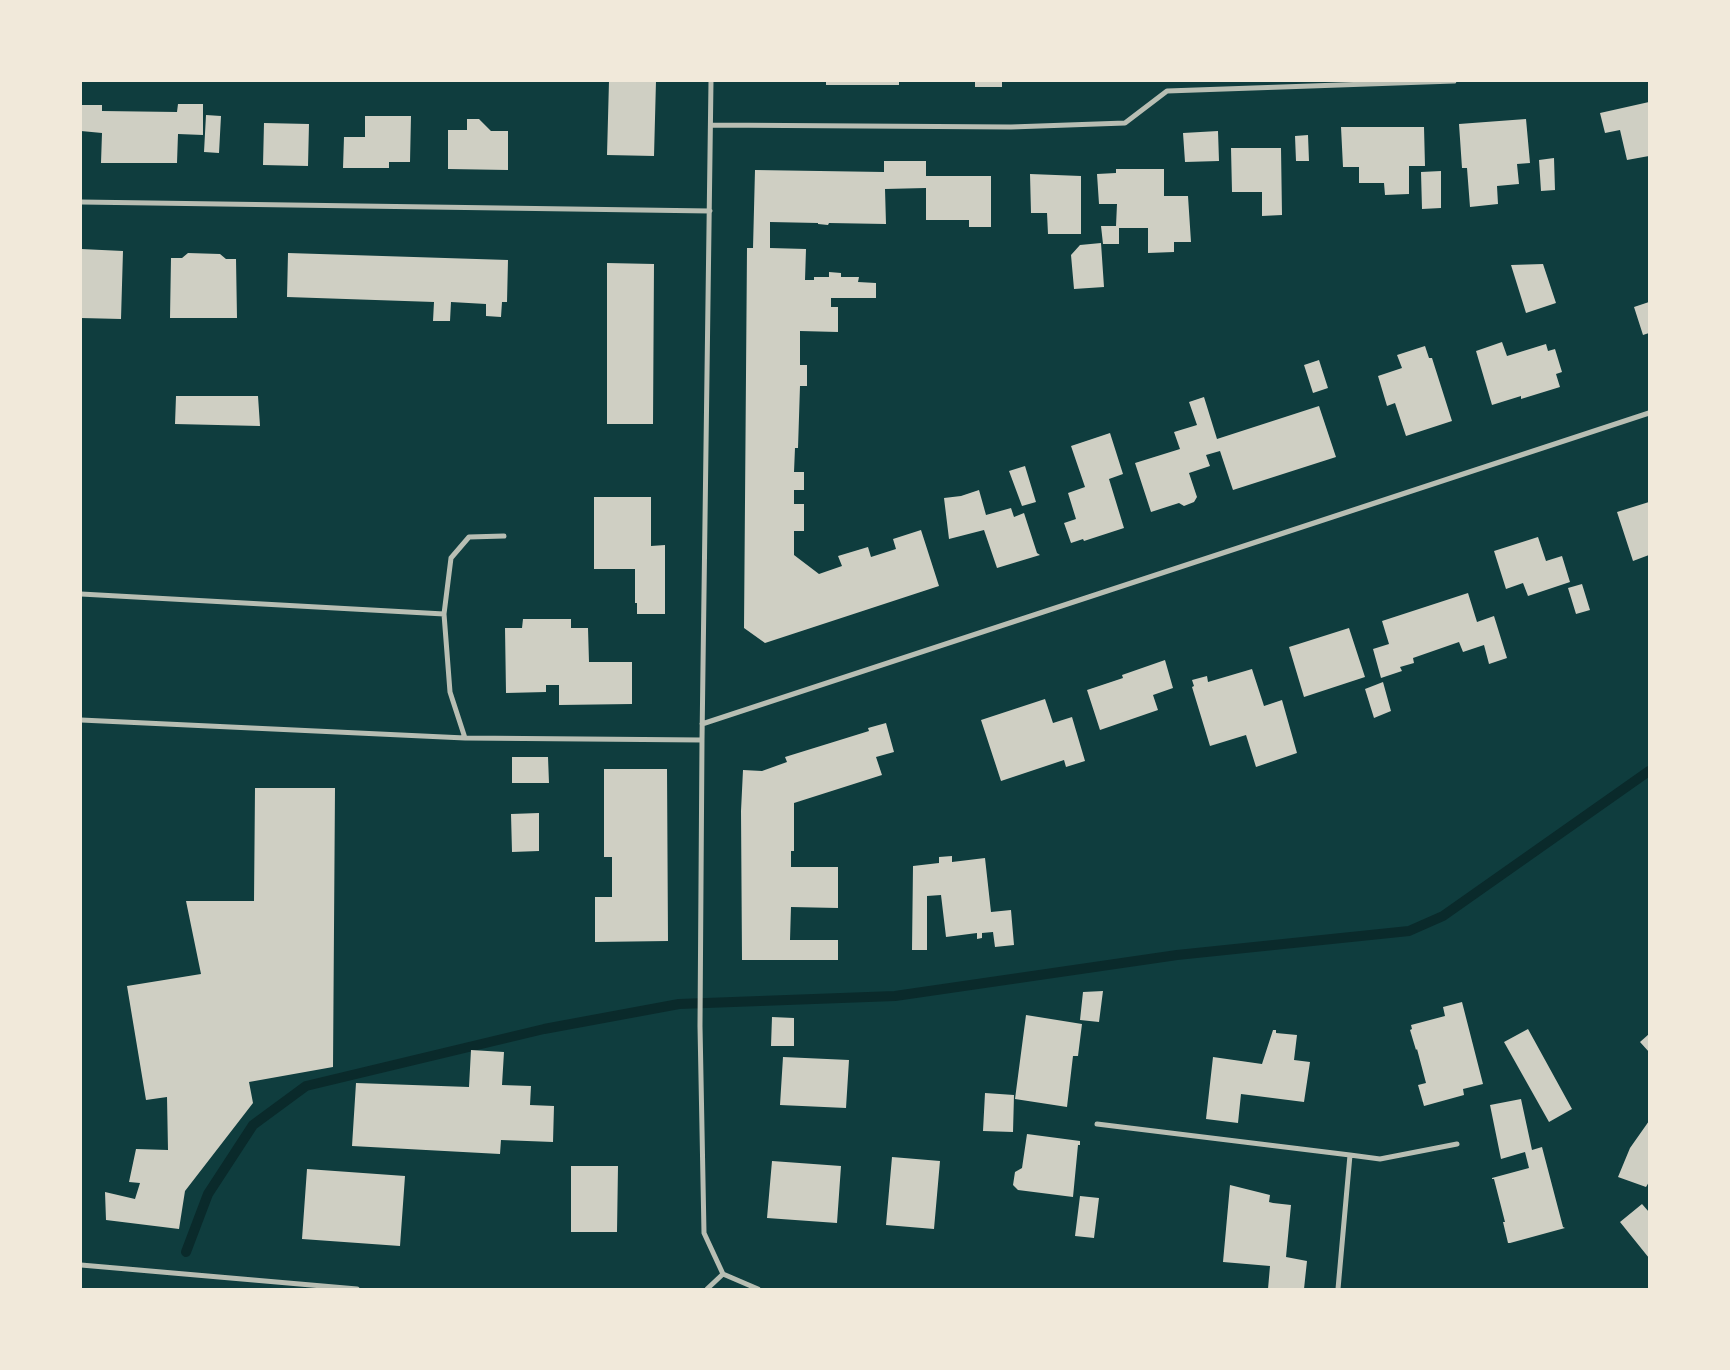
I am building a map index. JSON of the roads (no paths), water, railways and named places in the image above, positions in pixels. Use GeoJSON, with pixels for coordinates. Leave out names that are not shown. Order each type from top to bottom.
{"type":"FeatureCollection","features":[{"type":"Feature","properties":{"kind":"street"},"geometry":{"type":"LineString","coordinates":[[711,81],[700,977],[704,1233],[723,1274],[758,1289]]}},
{"type":"Feature","properties":{"kind":"street"},"geometry":{"type":"LineString","coordinates":[[711,125],[1011,127],[1125,122],[1167,91],[1454,81]]}},
{"type":"Feature","properties":{"kind":"street"},"geometry":{"type":"LineString","coordinates":[[81,202],[710,211]]}},
{"type":"Feature","properties":{"kind":"street"},"geometry":{"type":"LineString","coordinates":[[702,724],[1649,413]]}},
{"type":"Feature","properties":{"kind":"street"},"geometry":{"type":"LineString","coordinates":[[465,738],[450,692],[444,614],[451,558],[469,537],[504,536]]}},
{"type":"Feature","properties":{"kind":"street"},"geometry":{"type":"LineString","coordinates":[[81,594],[444,614]]}},
{"type":"Feature","properties":{"kind":"street"},"geometry":{"type":"LineString","coordinates":[[81,720],[465,738],[702,740]]}},
{"type":"Feature","properties":{"kind":"street"},"geometry":{"type":"LineString","coordinates":[[1098,1124],[1380,1159],[1457,1144]]}},
{"type":"Feature","properties":{"kind":"street"},"geometry":{"type":"LineString","coordinates":[[1338,1289],[1350,1155]]}},
{"type":"Feature","properties":{"kind":"street"},"geometry":{"type":"LineString","coordinates":[[81,1265],[357,1289]]}},
{"type":"Feature","properties":{"kind":"street"},"geometry":{"type":"LineString","coordinates":[[707,1289],[723,1274]]}},
{"type":"Feature","properties":{"kind":"waterway"},"geometry":{"type":"LineString","coordinates":[[186,1252],[208,1194],[253,1125],[306,1086],[544,1029],[679,1004],[895,996],[1177,955],[1409,931],[1443,916],[1649,771]]}}]}
